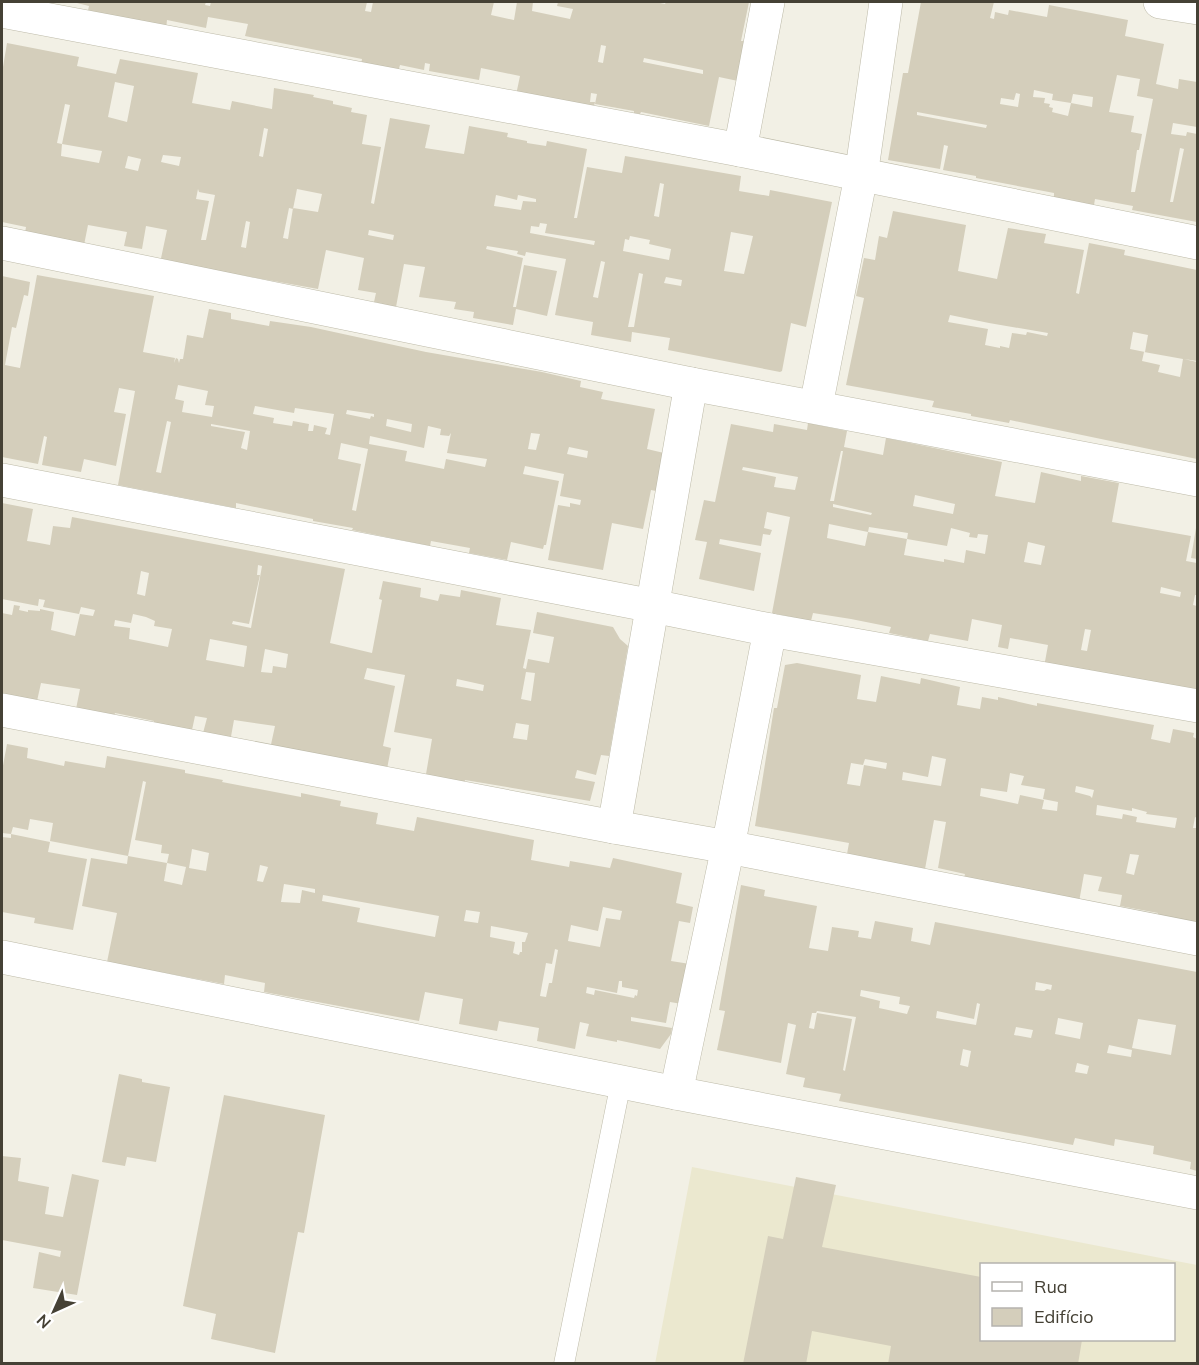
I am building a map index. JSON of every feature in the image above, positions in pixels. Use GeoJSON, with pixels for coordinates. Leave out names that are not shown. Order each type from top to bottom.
{"type":"FeatureCollection","features":[{"type":"Feature","properties":{"kind":"street"},"geometry":{"type":"LineString","coordinates":[[740,150],[768,2]]}},
{"type":"Feature","properties":{"kind":"street"},"geometry":{"type":"LineString","coordinates":[[816,406],[861,176],[886,2]]}},
{"type":"Feature","properties":{"kind":"street"},"geometry":{"type":"LineString","coordinates":[[1160,2],[1197,9]]}},
{"type":"Feature","properties":{"kind":"street"},"geometry":{"type":"LineString","coordinates":[[2,11],[740,150],[1197,243]]}},
{"type":"Feature","properties":{"kind":"street"},"geometry":{"type":"LineString","coordinates":[[2,243],[691,384],[1197,480]]}},
{"type":"Feature","properties":{"kind":"street"},"geometry":{"type":"LineString","coordinates":[[614,827],[691,384]]}},
{"type":"Feature","properties":{"kind":"street"},"geometry":{"type":"LineString","coordinates":[[2,480],[770,630],[1197,706]]}},
{"type":"Feature","properties":{"kind":"street"},"geometry":{"type":"LineString","coordinates":[[676,1093],[728,847],[770,630]]}},
{"type":"Feature","properties":{"kind":"street"},"geometry":{"type":"LineString","coordinates":[[2,710],[728,847],[1197,939]]}},
{"type":"Feature","properties":{"kind":"street"},"geometry":{"type":"LineString","coordinates":[[2,957],[676,1093],[1197,1193]]}},
{"type":"Feature","properties":{"kind":"lane"},"geometry":{"type":"LineString","coordinates":[[564,1364],[621,1082]]}},
{"type":"Feature","properties":{"kind":"shaded area"},"geometry":{"type":"Polygon","coordinates":[[[692,1167],[1197,1265],[1197,1363],[655,1364],[692,1167]]]}},
{"type":"Feature","properties":{"kind":"building"},"geometry":{"type":"Polygon","coordinates":[[[73,2],[206,2],[205,5],[210,6],[211,2],[367,2],[365,11],[371,12],[373,2],[494,2],[491,15],[514,20],[517,2],[533,2],[532,11],[570,19],[573,9],[557,6],[558,2],[655,2],[665,4],[666,2],[749,2],[741,41],[746,41],[738,81],[719,77],[709,126],[595,104],[597,94],[591,93],[590,102],[595,102],[593,110],[516,95],[520,76],[481,68],[479,80],[429,71],[430,64],[425,63],[424,70],[400,65],[398,72],[361,65],[362,59],[245,36],[248,24],[208,17],[206,28],[167,20],[166,29],[87,15],[89,6],[73,2]],[[601,45],[598,62],[603,63],[606,46],[601,45]],[[644,58],[643,62],[703,74],[703,70],[644,58]]]}},
{"type":"Feature","properties":{"kind":"building"},"geometry":{"type":"Polygon","coordinates":[[[921,2],[994,2],[990,18],[994,19],[995,12],[1008,15],[1009,10],[1047,17],[1049,5],[1128,20],[1125,36],[1164,44],[1156,84],[1178,89],[1179,79],[1197,82],[1197,127],[1173,123],[1171,134],[1186,136],[1187,132],[1197,134],[1197,222],[1132,210],[1133,206],[1095,199],[1094,205],[1054,197],[1054,193],[943,170],[948,146],[944,145],[940,169],[888,160],[903,73],[908,73],[921,2]],[[1117,75],[1109,112],[1134,116],[1131,132],[1142,134],[1139,150],[1137,150],[1131,192],[1135,192],[1153,99],[1137,96],[1140,79],[1117,75]],[[1034,90],[1033,97],[1045,98],[1044,103],[1050,104],[1049,107],[1053,108],[1052,112],[1068,116],[1071,103],[1052,100],[1053,94],[1034,90]],[[1016,93],[1014,100],[1001,98],[1000,104],[1018,107],[1020,94],[1016,93]],[[1073,94],[1071,103],[1092,107],[1093,97],[1073,94]],[[917,112],[917,115],[986,128],[987,125],[917,112]],[[1180,148],[1170,202],[1173,202],[1184,149],[1180,148]]]}},
{"type":"Feature","properties":{"kind":"building"},"geometry":{"type":"Polygon","coordinates":[[[7,43],[79,57],[77,66],[116,74],[120,59],[198,73],[192,103],[230,110],[232,101],[272,109],[274,88],[314,95],[313,97],[333,101],[333,104],[352,108],[351,112],[367,115],[362,144],[381,147],[371,203],[374,204],[390,118],[430,125],[425,148],[464,154],[469,126],[508,133],[507,137],[527,141],[527,143],[546,146],[547,141],[587,149],[574,218],[577,218],[587,167],[622,173],[625,156],[741,176],[739,191],[769,196],[770,190],[832,202],[806,327],[791,323],[780,372],[668,350],[670,338],[632,332],[631,342],[591,335],[593,322],[555,315],[566,259],[526,252],[525,256],[517,254],[518,251],[487,246],[486,249],[523,258],[513,307],[516,307],[524,265],[557,271],[547,316],[516,309],[513,325],[473,318],[474,312],[454,309],[456,302],[419,297],[425,267],[404,264],[396,307],[374,302],[376,293],[358,290],[364,258],[326,250],[318,289],[160,263],[167,230],[146,226],[142,249],[124,246],[127,232],[88,225],[84,245],[25,233],[26,227],[2,222],[2,73],[7,43]],[[115,82],[108,117],[127,122],[134,86],[115,82]],[[65,104],[57,143],[62,144],[70,105],[65,104]],[[264,128],[259,156],[263,157],[268,129],[264,128]],[[62,144],[61,156],[99,163],[102,151],[62,144]],[[163,155],[161,162],[179,166],[181,157],[163,155]],[[128,156],[125,168],[138,171],[141,159],[128,156]],[[660,183],[654,216],[659,217],[664,184],[660,183]],[[198,189],[196,199],[209,201],[201,240],[206,240],[215,195],[199,192],[198,189]],[[297,189],[293,208],[318,212],[322,194],[297,189]],[[496,195],[494,206],[521,210],[523,201],[536,202],[536,199],[518,195],[517,200],[496,195]],[[289,208],[283,238],[288,239],[293,209],[289,208]],[[246,221],[241,247],[246,248],[250,222],[246,221]],[[540,223],[539,227],[531,226],[530,233],[594,245],[595,241],[545,233],[547,224],[540,223]],[[369,230],[368,235],[393,240],[394,235],[369,230]],[[731,232],[724,271],[744,274],[753,236],[731,232]],[[630,236],[629,240],[625,239],[623,251],[669,260],[671,249],[649,244],[650,240],[630,236]],[[601,261],[593,297],[598,298],[605,262],[601,261]],[[639,273],[628,327],[634,327],[643,274],[639,273]],[[666,277],[664,283],[681,286],[682,280],[666,277]]]}},
{"type":"Feature","properties":{"kind":"building"},"geometry":{"type":"Polygon","coordinates":[[[893,211],[966,225],[958,271],[997,279],[1008,228],[1046,234],[1044,243],[1084,250],[1076,293],[1079,294],[1089,243],[1125,250],[1124,255],[1197,270],[1197,361],[1184,359],[1197,362],[1197,459],[1010,420],[1009,423],[971,416],[971,414],[932,407],[934,401],[846,385],[864,298],[856,296],[864,258],[875,260],[879,236],[887,238],[893,211]],[[950,315],[948,322],[988,329],[985,345],[1000,348],[1000,346],[1009,348],[1012,333],[1026,335],[1027,332],[1047,336],[1048,333],[989,323],[950,315]],[[1133,332],[1130,349],[1145,352],[1148,335],[1133,332]],[[1144,352],[1142,361],[1160,365],[1158,372],[1180,377],[1183,359],[1144,352]]]}},
{"type":"Feature","properties":{"kind":"building"},"geometry":{"type":"Polygon","coordinates":[[[37,275],[154,296],[143,352],[175,358],[174,363],[176,358],[179,363],[180,359],[183,359],[187,335],[203,338],[209,309],[231,313],[231,319],[269,326],[270,321],[311,327],[426,352],[581,381],[580,387],[603,392],[601,399],[655,409],[647,449],[664,453],[656,491],[651,490],[643,529],[612,523],[603,570],[548,560],[558,505],[570,507],[570,503],[580,505],[581,500],[560,496],[564,474],[525,466],[523,474],[559,481],[546,545],[543,549],[511,542],[507,560],[469,553],[470,548],[431,541],[430,546],[236,503],[236,508],[118,485],[135,391],[119,388],[114,412],[126,414],[116,466],[84,459],[81,472],[42,465],[47,437],[44,436],[38,464],[2,457],[2,276],[30,282],[28,296],[24,295],[16,328],[12,327],[5,365],[20,368],[37,275]],[[178,385],[175,399],[184,401],[182,412],[212,417],[214,406],[205,405],[208,391],[178,385]],[[255,406],[253,414],[274,418],[273,423],[292,426],[293,421],[309,424],[308,431],[313,431],[314,425],[327,428],[325,434],[330,435],[334,414],[295,408],[294,413],[255,406]],[[347,410],[346,414],[370,419],[371,416],[374,417],[374,414],[347,410]],[[387,419],[386,426],[411,432],[412,424],[387,419]],[[167,421],[156,472],[161,473],[171,422],[167,421]],[[211,424],[211,426],[245,432],[241,448],[247,450],[250,431],[211,424]],[[428,426],[424,448],[370,436],[369,444],[407,451],[405,461],[444,469],[446,459],[485,467],[487,459],[447,453],[451,433],[449,436],[440,435],[441,429],[428,426]],[[531,433],[528,449],[536,450],[540,434],[531,433]],[[341,443],[338,459],[361,464],[352,510],[356,511],[368,449],[341,443]],[[569,447],[567,454],[587,458],[588,451],[569,447]]]}},
{"type":"Feature","properties":{"kind":"building"},"geometry":{"type":"Polygon","coordinates":[[[808,423],[847,431],[844,447],[883,455],[886,438],[1002,462],[995,496],[1035,503],[1041,472],[1081,481],[1081,476],[1119,483],[1112,522],[1191,536],[1186,561],[1197,563],[1197,595],[1195,595],[1193,605],[1197,606],[1197,690],[1084,669],[1083,674],[1044,667],[1048,645],[1010,638],[1008,649],[998,647],[1002,625],[972,619],[968,641],[930,634],[928,641],[889,633],[891,627],[851,619],[813,613],[811,621],[772,613],[790,517],[767,512],[764,528],[772,530],[770,535],[763,534],[761,546],[720,539],[719,544],[761,553],[754,591],[699,579],[707,542],[695,540],[704,500],[715,502],[731,424],[773,432],[774,424],[807,430],[808,423]],[[841,451],[830,501],[834,501],[843,451],[841,451]],[[743,467],[742,470],[776,477],[774,487],[795,490],[798,477],[743,467]],[[915,495],[913,506],[953,514],[955,504],[915,495]],[[833,504],[833,507],[871,515],[872,513],[833,504]],[[829,524],[827,538],[865,546],[868,532],[829,524]],[[869,527],[868,532],[907,539],[908,533],[869,527]],[[951,528],[947,546],[907,539],[904,555],[964,563],[966,550],[985,554],[988,535],[978,534],[977,538],[969,537],[970,533],[951,528]],[[1028,542],[1024,562],[1041,565],[1045,546],[1028,542]],[[1161,587],[1160,593],[1180,597],[1181,592],[1161,587]],[[1085,629],[1081,650],[1087,651],[1091,630],[1085,629]]]}},
{"type":"Feature","properties":{"kind":"building"},"geometry":{"type":"Polygon","coordinates":[[[2,503],[33,509],[27,541],[50,545],[53,526],[70,528],[72,517],[345,569],[330,643],[372,653],[382,600],[379,599],[383,581],[421,588],[420,597],[438,601],[440,594],[460,597],[461,590],[501,598],[496,625],[531,630],[523,668],[526,669],[528,659],[549,663],[554,637],[533,633],[537,612],[613,627],[620,639],[628,646],[609,756],[601,755],[596,775],[577,770],[575,778],[595,782],[590,801],[465,780],[464,787],[425,780],[432,739],[394,732],[405,675],[367,668],[364,679],[395,686],[383,746],[391,748],[387,769],[270,749],[275,726],[234,720],[230,742],[203,733],[207,718],[195,716],[192,730],[115,713],[114,716],[76,709],[80,689],[41,683],[37,701],[2,695],[2,613],[12,615],[14,605],[20,606],[19,610],[28,612],[28,610],[40,611],[40,609],[54,612],[51,630],[75,636],[80,614],[93,616],[95,610],[81,607],[79,614],[43,607],[45,600],[39,599],[38,606],[2,599],[2,503]],[[258,565],[257,575],[260,575],[249,624],[233,621],[232,624],[251,628],[262,566],[258,565]],[[141,571],[137,594],[145,596],[149,573],[141,571]],[[133,614],[131,623],[115,620],[114,626],[130,628],[129,639],[168,647],[172,629],[154,626],[155,621],[133,614]],[[210,639],[206,660],[244,667],[247,646],[210,639]],[[265,649],[261,672],[272,673],[273,666],[286,668],[288,654],[265,649]],[[526,672],[521,699],[531,701],[535,673],[526,672]],[[457,679],[456,686],[483,691],[484,685],[457,679]],[[516,723],[513,738],[527,740],[529,725],[516,723]]]}},
{"type":"Feature","properties":{"kind":"building"},"geometry":{"type":"Polygon","coordinates":[[[1197,529],[1197,559],[1191,558],[1197,529]]]}},
{"type":"Feature","properties":{"kind":"building"},"geometry":{"type":"Polygon","coordinates":[[[797,663],[861,675],[857,699],[876,702],[881,676],[920,684],[921,678],[960,687],[957,705],[980,709],[982,697],[998,700],[998,697],[1037,706],[1037,703],[1154,725],[1151,739],[1170,743],[1173,729],[1194,733],[1193,737],[1197,739],[1197,818],[1195,817],[1193,828],[1197,828],[1197,926],[1157,920],[1158,913],[1120,906],[1122,895],[1098,891],[1102,877],[1084,874],[1079,902],[963,881],[965,874],[938,868],[946,822],[934,820],[925,869],[847,854],[849,843],[755,826],[774,708],[777,708],[785,665],[797,663]],[[932,756],[928,777],[903,772],[902,780],[941,786],[946,759],[932,756]],[[865,759],[863,765],[851,763],[847,784],[860,786],[864,765],[886,769],[887,763],[865,759]],[[1010,773],[1007,792],[981,788],[980,796],[1018,804],[1020,795],[1044,800],[1042,809],[1057,811],[1058,802],[1043,799],[1045,789],[1021,785],[1024,776],[1010,773]],[[1076,786],[1075,792],[1092,798],[1094,790],[1076,786]],[[1097,805],[1096,815],[1122,819],[1123,814],[1137,817],[1136,822],[1175,828],[1177,818],[1146,814],[1147,812],[1132,808],[1132,811],[1097,805]],[[1130,854],[1126,873],[1134,875],[1139,855],[1130,854]]]}},
{"type":"Feature","properties":{"kind":"building"},"geometry":{"type":"Polygon","coordinates":[[[7,744],[28,748],[27,758],[64,766],[65,761],[105,768],[107,756],[185,770],[185,773],[223,780],[222,782],[301,797],[301,793],[341,801],[340,806],[378,813],[376,824],[414,831],[417,817],[534,840],[531,860],[569,867],[570,861],[610,868],[613,858],[682,873],[676,903],[693,907],[690,923],[679,921],[671,961],[690,964],[682,1004],[670,1002],[666,1023],[631,1017],[631,1021],[672,1028],[671,1034],[660,1049],[586,1036],[589,1024],[580,1022],[575,1049],[537,1041],[539,1028],[499,1021],[497,1031],[459,1024],[463,999],[425,992],[419,1021],[264,992],[265,983],[225,975],[224,984],[107,962],[117,913],[82,906],[91,858],[127,864],[128,856],[50,841],[53,823],[30,819],[28,830],[13,827],[11,834],[2,833],[2,771],[7,744]],[[143,781],[128,856],[167,863],[169,854],[161,853],[162,845],[135,840],[146,782],[143,781]],[[192,849],[189,868],[206,871],[209,853],[192,849]],[[167,863],[164,881],[182,885],[186,867],[167,863]],[[260,865],[257,881],[263,882],[268,867],[260,865]],[[284,884],[281,902],[300,903],[302,890],[315,893],[315,889],[284,884]],[[323,895],[322,901],[360,908],[357,922],[435,937],[439,916],[323,895]],[[603,907],[598,931],[571,925],[568,941],[600,947],[606,918],[620,920],[622,911],[603,907]],[[466,910],[464,921],[478,923],[480,912],[466,910]],[[491,926],[490,937],[515,942],[513,953],[519,955],[522,952],[522,942],[525,942],[528,933],[491,926]],[[555,949],[552,964],[546,963],[540,996],[546,997],[549,983],[552,983],[558,950],[555,949]],[[619,981],[617,993],[587,987],[586,993],[594,995],[595,990],[634,998],[638,990],[622,987],[622,981],[619,981]]]}},
{"type":"Feature","properties":{"kind":"building"},"geometry":{"type":"Polygon","coordinates":[[[11,834],[50,842],[48,852],[87,859],[73,930],[34,923],[35,918],[2,912],[2,837],[11,838],[11,834]]]}},
{"type":"Feature","properties":{"kind":"building"},"geometry":{"type":"Polygon","coordinates":[[[741,885],[765,890],[764,896],[817,906],[809,948],[828,951],[832,927],[859,931],[858,937],[871,939],[875,921],[913,928],[911,941],[930,945],[935,922],[1197,972],[1197,1171],[1190,1169],[1191,1162],[1153,1154],[1154,1146],[1115,1139],[1114,1146],[1075,1138],[1073,1145],[839,1101],[841,1094],[803,1087],[805,1078],[786,1074],[796,1025],[788,1023],[781,1063],[717,1050],[725,1011],[719,1010],[741,885]],[[1036,982],[1035,990],[1051,990],[1052,985],[1036,982]],[[861,990],[860,996],[880,1001],[879,1008],[907,1014],[910,1006],[899,1004],[900,997],[861,990]],[[977,1003],[974,1019],[937,1011],[936,1018],[976,1025],[980,1004],[977,1003]],[[817,1011],[812,1013],[809,1028],[814,1029],[817,1013],[852,1019],[843,1070],[845,1071],[856,1017],[817,1011]],[[1058,1018],[1055,1034],[1080,1039],[1083,1023],[1058,1018]],[[1138,1019],[1132,1048],[1171,1055],[1176,1025],[1138,1019]],[[1016,1027],[1014,1035],[1031,1038],[1033,1030],[1016,1027]],[[1109,1045],[1107,1053],[1131,1057],[1132,1050],[1109,1045]],[[963,1049],[960,1065],[968,1067],[971,1051],[963,1049]],[[1077,1063],[1075,1072],[1087,1074],[1089,1066],[1077,1063]]]}},
{"type":"Feature","properties":{"kind":"building"},"geometry":{"type":"Polygon","coordinates":[[[119,1074],[142,1079],[142,1082],[170,1087],[156,1162],[127,1157],[125,1166],[102,1162],[119,1074]]]}},
{"type":"Feature","properties":{"kind":"building"},"geometry":{"type":"Polygon","coordinates":[[[224,1095],[325,1115],[304,1233],[298,1232],[275,1353],[211,1339],[216,1314],[183,1306],[224,1095]]]}},
{"type":"Feature","properties":{"kind":"building"},"geometry":{"type":"Polygon","coordinates":[[[2,1156],[21,1158],[18,1181],[49,1187],[45,1214],[63,1217],[72,1174],[99,1180],[77,1295],[33,1288],[39,1252],[60,1257],[61,1251],[2,1240],[2,1156]]]}},
{"type":"Feature","properties":{"kind":"building"},"geometry":{"type":"Polygon","coordinates":[[[796,1177],[836,1185],[822,1247],[980,1277],[980,1341],[1082,1341],[1078,1364],[950,1364],[941,1362],[941,1364],[888,1364],[891,1346],[812,1331],[806,1364],[743,1364],[768,1236],[783,1239],[796,1177]]]}}]}
